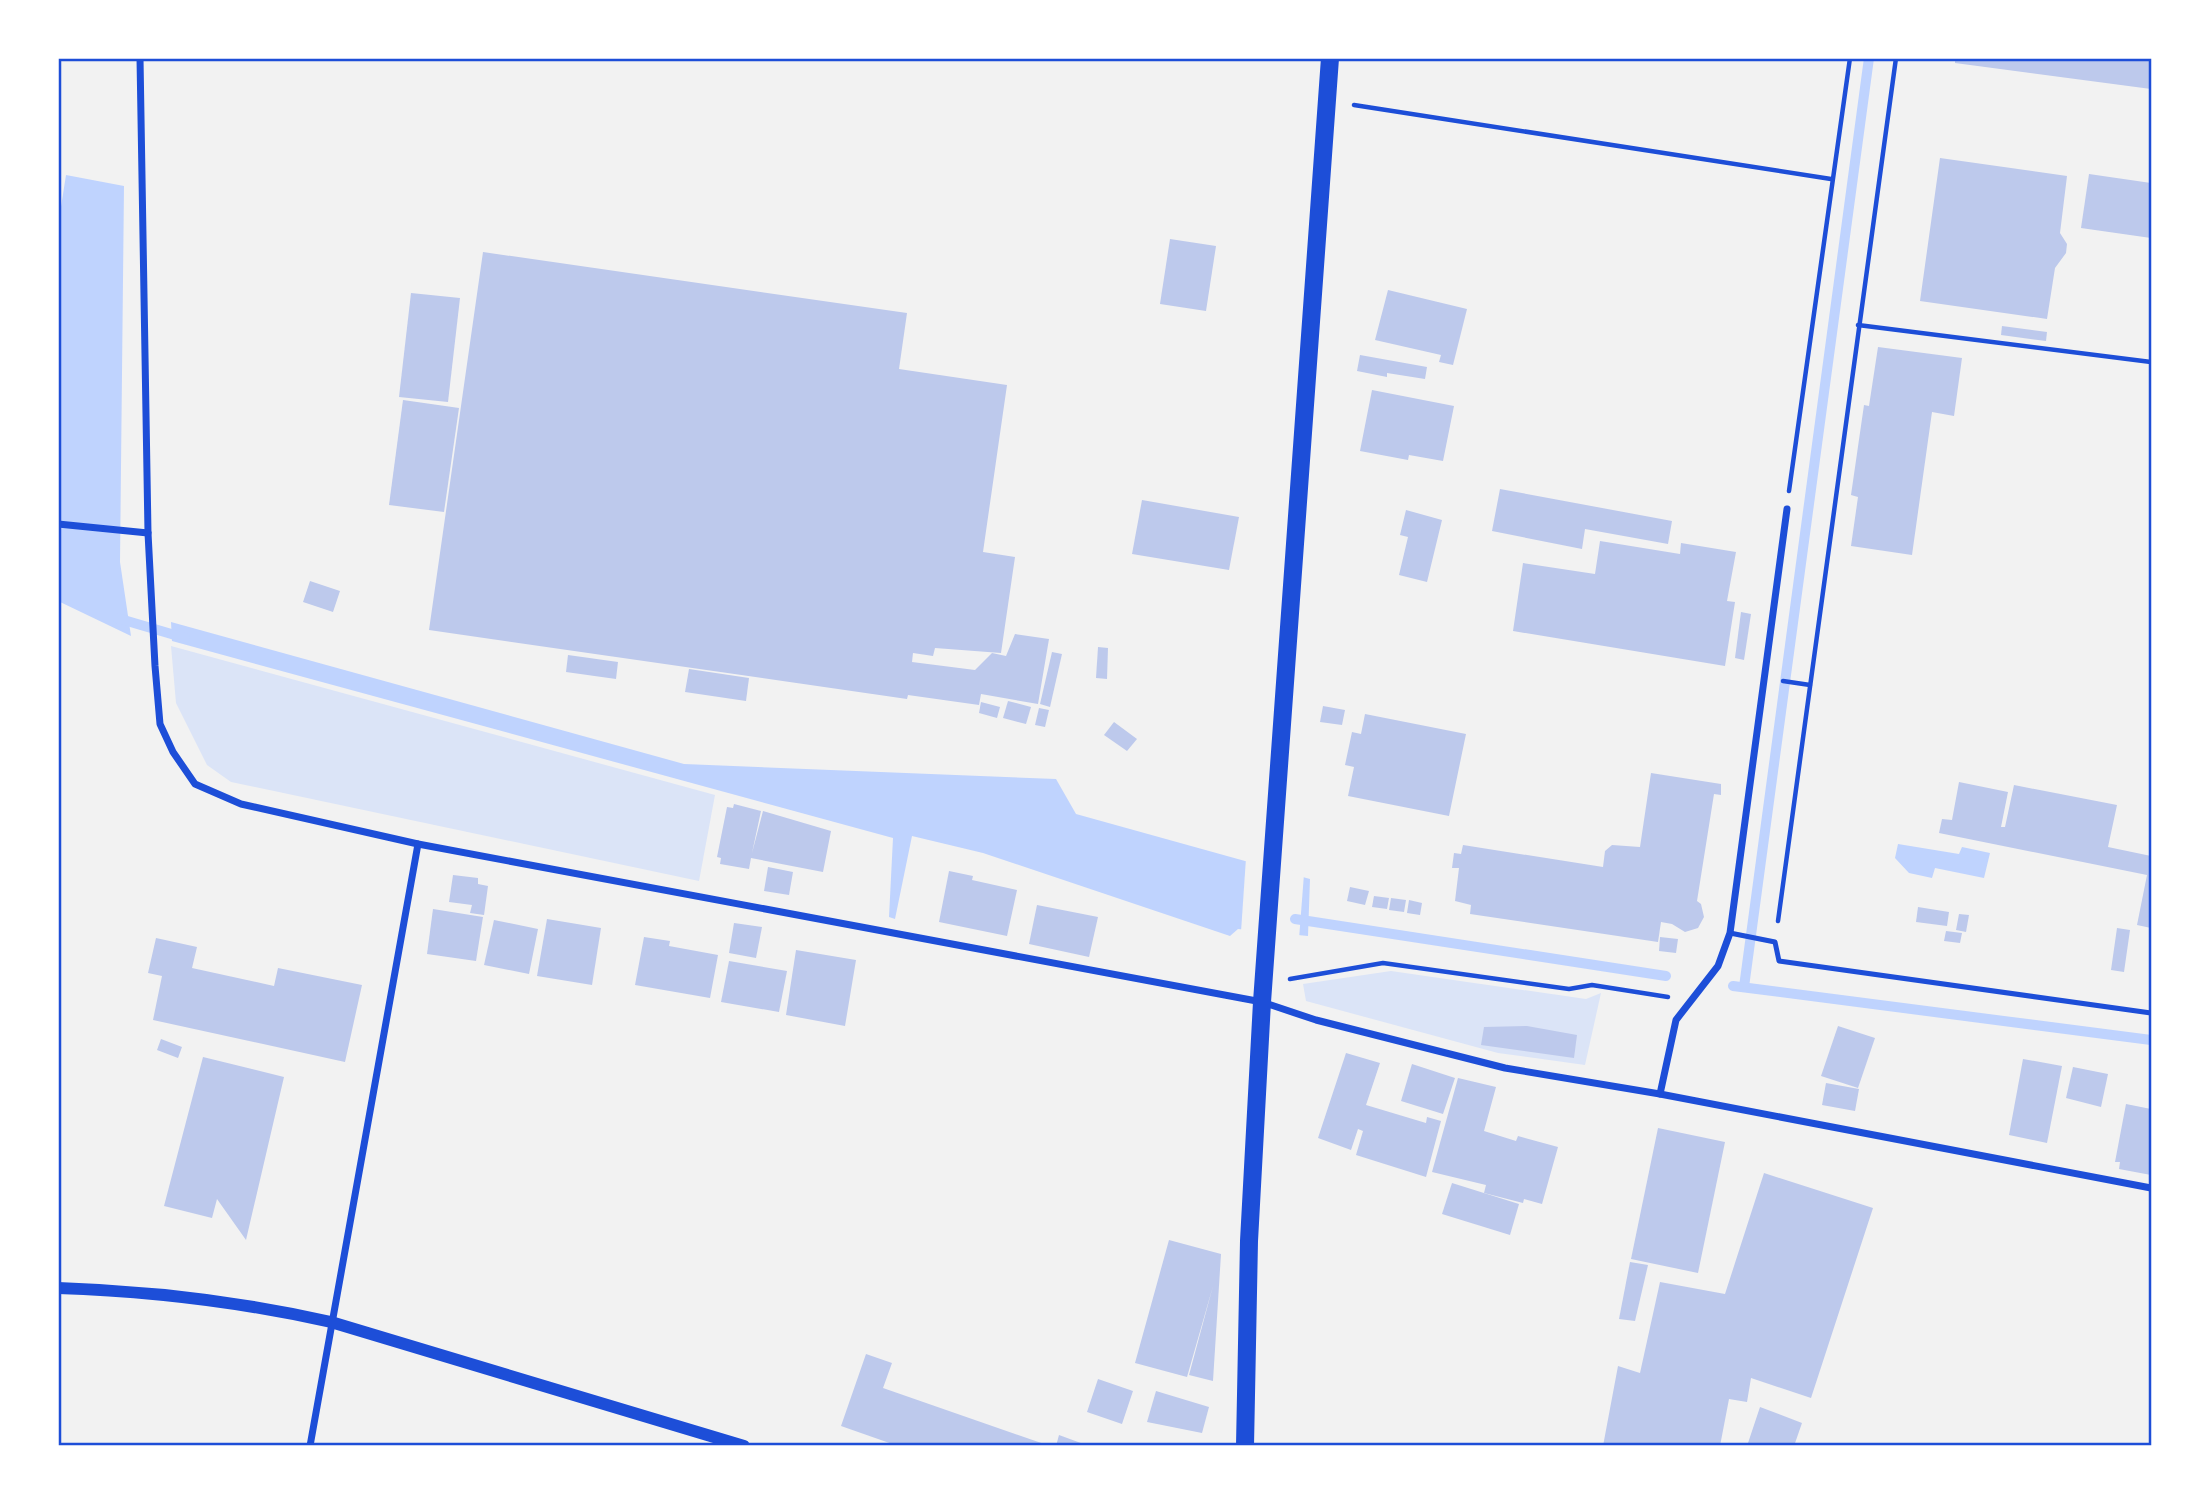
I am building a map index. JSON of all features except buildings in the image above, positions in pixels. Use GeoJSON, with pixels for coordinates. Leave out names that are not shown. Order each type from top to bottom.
{"type":"FeatureCollection","features":[{"type":"Feature","properties":{"kind":"main road"},"geometry":{"type":"LineString","coordinates":[[1245,1446],[1249,1241],[1262,1002],[1330,58]]}},
{"type":"Feature","properties":{"kind":"street"},"geometry":{"type":"LineString","coordinates":[[140,58],[148,533],[155,666],[160,724],[173,752],[195,784],[241,804],[418,844],[1262,1002],[1316,1020],[1505,1068],[1660,1094],[2151,1188]]}},
{"type":"Feature","properties":{"kind":"street"},"geometry":{"type":"LineString","coordinates":[[1660,1094],[1676,1020],[1718,966],[1730,933],[1787,509]]}},
{"type":"Feature","properties":{"kind":"street"},"geometry":{"type":"LineString","coordinates":[[58,524],[148,533]]}},
{"type":"Feature","properties":{"kind":"street"},"geometry":{"type":"LineString","coordinates":[[310,1446],[418,844]]}},
{"type":"Feature","properties":{"kind":"street"},"geometry":{"type":"LineString","coordinates":[[58,1288],[257,1308],[331,1322],[744,1446]]}},
{"type":"Feature","properties":{"kind":"lane"},"geometry":{"type":"LineString","coordinates":[[1730,933],[1775,943],[1779,961],[2151,1013]]}},
{"type":"Feature","properties":{"kind":"path"},"geometry":{"type":"LineString","coordinates":[[1787,509],[1850,58]]}},
{"type":"Feature","properties":{"kind":"path"},"geometry":{"type":"LineString","coordinates":[[1775,943],[1896,58]]}},
{"type":"Feature","properties":{"kind":"path"},"geometry":{"type":"LineString","coordinates":[[1327,101],[1831,179]]}},
{"type":"Feature","properties":{"kind":"path"},"geometry":{"type":"LineString","coordinates":[[1858,325],[2151,362]]}},
{"type":"Feature","properties":{"kind":"path"},"geometry":{"type":"LineString","coordinates":[[1290,979],[1383,963],[1569,989],[1592,985],[1690,1001]]}},
{"type":"Feature","properties":{"kind":"shaded area"},"geometry":{"type":"Polygon","coordinates":[[[171,646],[715,795],[699,881],[231,782],[207,765],[176,703],[171,646]]]}},
{"type":"Feature","properties":{"kind":"shaded area"},"geometry":{"type":"Polygon","coordinates":[[[1391,971],[1586,999],[1601,993],[1585,1065],[1498,1053],[1306,1001],[1303,984],[1391,971]]]}},
{"type":"Feature","properties":{"kind":"water"},"geometry":{"type":"Polygon","coordinates":[[[66,175],[124,186],[120,562],[131,636],[58,601],[58,226],[66,175]]]}},
{"type":"Feature","properties":{"kind":"water"},"geometry":{"type":"Polygon","coordinates":[[[171,622],[684,764],[1056,779],[1076,814],[1310,879],[1308,936],[1238,929],[1230,936],[983,853],[912,836],[895,919],[889,917],[893,838],[172,641],[171,622]]]}},
{"type":"Feature","properties":{"kind":"water"},"geometry":{"type":"Polygon","coordinates":[[[1898,844],[1959,854],[1962,847],[1990,853],[1984,878],[1935,868],[1932,878],[1909,873],[1895,858],[1898,844]]]}},
{"type":"Feature","properties":{"kind":"pier"},"geometry":{"type":"Polygon","coordinates":[[[1246,858],[1304,874],[1299,939],[1241,932],[1246,858]]]}},
{"type":"Feature","properties":{"kind":"waterway"},"geometry":{"type":"LineString","coordinates":[[1744,987],[1869,58]]}},
{"type":"Feature","properties":{"kind":"waterway"},"geometry":{"type":"LineString","coordinates":[[117,618],[185,638]]}},
{"type":"Feature","properties":{"kind":"waterway"},"geometry":{"type":"LineString","coordinates":[[1295,919],[1666,976]]}},
{"type":"Feature","properties":{"kind":"waterway"},"geometry":{"type":"LineString","coordinates":[[1733,986],[2151,1040]]}}]}
